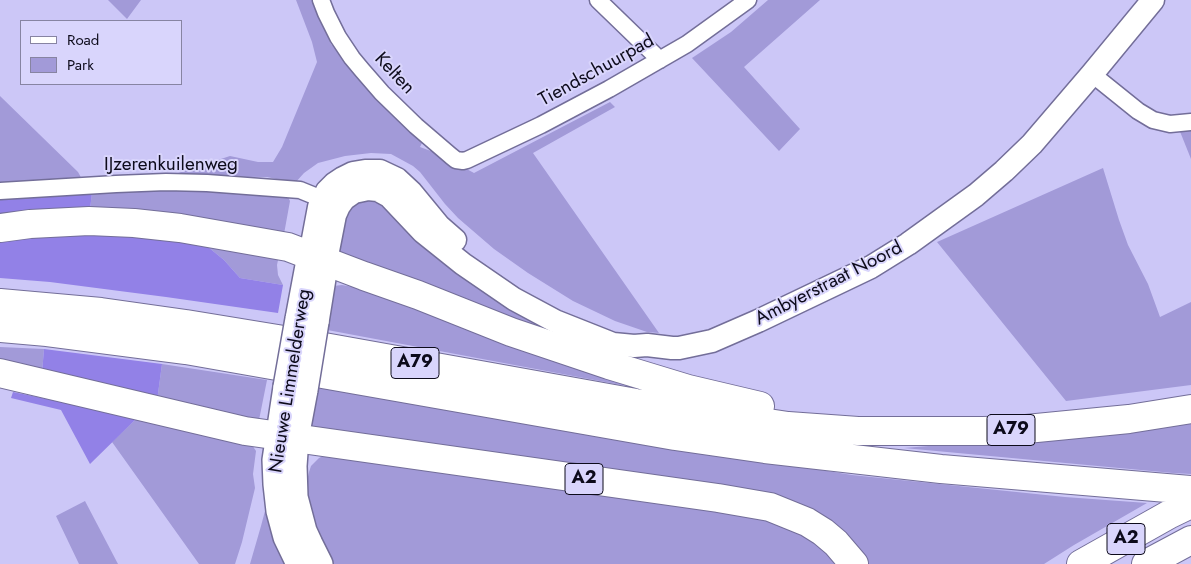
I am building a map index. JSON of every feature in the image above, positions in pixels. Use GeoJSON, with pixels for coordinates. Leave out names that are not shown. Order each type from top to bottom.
{"type":"FeatureCollection","features":[{"type":"Feature","properties":{"kind":"highway","name":"A79"},"geometry":{"type":"LineString","coordinates":[[0,228],[30,224],[79,222],[134,223],[180,228],[288,247],[511,332],[609,365],[688,389],[780,411],[830,429]]}},
{"type":"Feature","properties":{"kind":"highway","name":"A79"},"geometry":{"type":"LineString","coordinates":[[0,303],[101,312],[186,324],[655,406],[788,426],[858,431],[1016,430],[1129,419],[1191,409]]}},
{"type":"Feature","properties":{"kind":"highway","name":"A79"},"geometry":{"type":"LineString","coordinates":[[0,328],[47,332],[186,350],[675,436],[764,449],[941,469],[1183,488]]}},
{"type":"Feature","properties":{"kind":"highway"},"geometry":{"type":"LineString","coordinates":[[0,373],[245,431],[287,437]]}},
{"type":"Feature","properties":{"kind":"highway","name":"A2"},"geometry":{"type":"LineString","coordinates":[[287,437],[770,507],[807,522],[823,532],[836,543],[854,564]]}},
{"type":"Feature","properties":{"kind":"highway","name":"A2"},"geometry":{"type":"LineString","coordinates":[[1081,564],[1181,509]]}},
{"type":"Feature","properties":{"kind":"highway","name":"A2"},"geometry":{"type":"LineString","coordinates":[[1146,564],[1191,540]]}},
{"type":"Feature","properties":{"kind":"main road","name":"Nieuwe Limmelderweg"},"geometry":{"type":"LineString","coordinates":[[298,564],[286,537],[279,511],[275,460],[287,437],[318,258]]}},
{"type":"Feature","properties":{"kind":"main road","name":"Nieuwe Limmelderweg"},"geometry":{"type":"LineString","coordinates":[[287,437],[294,466],[295,498],[304,531],[320,564]]}},
{"type":"Feature","properties":{"kind":"street","name":"Kelten"},"geometry":{"type":"LineString","coordinates":[[321,0],[332,25],[352,58],[382,93],[416,126],[456,160]]}},
{"type":"Feature","properties":{"kind":"street"},"geometry":{"type":"LineString","coordinates":[[598,0],[660,60]]}},
{"type":"Feature","properties":{"kind":"street","name":"Tiendschuurpad"},"geometry":{"type":"LineString","coordinates":[[456,160],[468,160],[541,125],[609,88],[687,44],[748,0]]}},
{"type":"Feature","properties":{"kind":"street","name":"Ambyerstraat Noord"},"geometry":{"type":"LineString","coordinates":[[331,203],[344,199],[354,192],[368,189],[384,193],[430,237],[494,286],[555,322],[613,344],[679,348],[712,341],[841,282],[878,262],[908,244],[989,184],[1032,144],[1153,0]]}},
{"type":"Feature","properties":{"kind":"street"},"geometry":{"type":"LineString","coordinates":[[1092,74],[1138,111],[1153,120],[1170,124],[1191,122]]}},
{"type":"Feature","properties":{"kind":"street","name":"IJzerenkuilenweg"},"geometry":{"type":"LineString","coordinates":[[0,191],[166,182],[207,183],[300,190],[331,203]]}},
{"type":"Feature","properties":{"kind":"street"},"geometry":{"type":"LineString","coordinates":[[318,258],[319,208],[331,203]]}},
{"type":"Feature","properties":{"kind":"green space"},"geometry":{"type":"Polygon","coordinates":[[[108,0],[141,0],[127,19],[108,0]]]}},
{"type":"Feature","properties":{"kind":"green space"},"geometry":{"type":"Polygon","coordinates":[[[296,0],[313,0],[331,44],[379,99],[423,141],[420,147],[439,154],[474,173],[610,102],[615,107],[533,153],[659,333],[647,332],[615,321],[573,301],[528,273],[494,249],[458,218],[420,172],[391,154],[371,153],[345,156],[318,163],[304,173],[295,183],[267,177],[169,176],[230,156],[258,162],[273,162],[282,147],[317,62],[312,42],[296,0]]]}},
{"type":"Feature","properties":{"kind":"green space"},"geometry":{"type":"Polygon","coordinates":[[[768,0],[820,0],[744,67],[800,129],[779,151],[692,58],[731,32],[768,0]]]}},
{"type":"Feature","properties":{"kind":"green space"},"geometry":{"type":"Polygon","coordinates":[[[0,96],[78,172],[83,181],[0,185],[0,96]]]}},
{"type":"Feature","properties":{"kind":"green space"},"geometry":{"type":"Polygon","coordinates":[[[1191,126],[1191,159],[1179,129],[1191,126]]]}},
{"type":"Feature","properties":{"kind":"green space"},"geometry":{"type":"Polygon","coordinates":[[[1103,168],[1128,245],[1148,284],[1160,317],[1191,302],[1191,385],[1066,401],[937,242],[1103,168]]]}},
{"type":"Feature","properties":{"kind":"green space"},"geometry":{"type":"Polygon","coordinates":[[[232,189],[288,197],[290,201],[284,234],[90,209],[92,193],[232,189]]]}},
{"type":"Feature","properties":{"kind":"green space"},"geometry":{"type":"Polygon","coordinates":[[[374,195],[596,352],[341,256],[338,249],[349,205],[374,195]]]}},
{"type":"Feature","properties":{"kind":"green space"},"geometry":{"type":"Polygon","coordinates":[[[197,238],[280,250],[277,265],[278,275],[283,285],[240,278],[224,260],[197,238]]]}},
{"type":"Feature","properties":{"kind":"green space"},"geometry":{"type":"Polygon","coordinates":[[[333,286],[353,287],[458,325],[680,396],[322,329],[333,286]]]}},
{"type":"Feature","properties":{"kind":"green space"},"geometry":{"type":"Polygon","coordinates":[[[0,347],[44,349],[42,373],[0,364],[0,347]]]}},
{"type":"Feature","properties":{"kind":"green space"},"geometry":{"type":"Polygon","coordinates":[[[162,364],[267,380],[258,425],[157,401],[162,364]]]}},
{"type":"Feature","properties":{"kind":"green space"},"geometry":{"type":"Polygon","coordinates":[[[315,387],[852,475],[1065,497],[1147,503],[1044,564],[863,564],[829,525],[312,427],[308,424],[315,387]]]}},
{"type":"Feature","properties":{"kind":"green space"},"geometry":{"type":"Polygon","coordinates":[[[137,418],[252,445],[256,451],[253,474],[255,488],[235,564],[199,564],[112,442],[137,418]]]}},
{"type":"Feature","properties":{"kind":"green space"},"geometry":{"type":"Polygon","coordinates":[[[1191,420],[1191,474],[904,448],[1100,432],[1191,420]]]}},
{"type":"Feature","properties":{"kind":"green space"},"geometry":{"type":"Polygon","coordinates":[[[325,455],[706,508],[770,520],[813,539],[839,564],[334,564],[316,528],[307,491],[307,481],[311,466],[325,455]]]}},
{"type":"Feature","properties":{"kind":"green space"},"geometry":{"type":"Polygon","coordinates":[[[269,496],[288,564],[250,564],[269,496]]]}},
{"type":"Feature","properties":{"kind":"green space"},"geometry":{"type":"Polygon","coordinates":[[[85,501],[118,564],[79,564],[56,516],[85,501]]]}},
{"type":"Feature","properties":{"kind":"shaded area"},"geometry":{"type":"Polygon","coordinates":[[[92,193],[90,209],[0,215],[0,196],[92,193]]]}},
{"type":"Feature","properties":{"kind":"shaded area"},"geometry":{"type":"Polygon","coordinates":[[[106,229],[197,238],[224,260],[240,278],[283,285],[278,313],[50,282],[0,278],[0,238],[106,229]]]}},
{"type":"Feature","properties":{"kind":"shaded area"},"geometry":{"type":"Polygon","coordinates":[[[44,349],[162,364],[157,401],[42,373],[44,349]]]}},
{"type":"Feature","properties":{"kind":"shaded area"},"geometry":{"type":"Polygon","coordinates":[[[13,392],[137,418],[90,464],[61,410],[11,398],[13,392]]]}}]}
